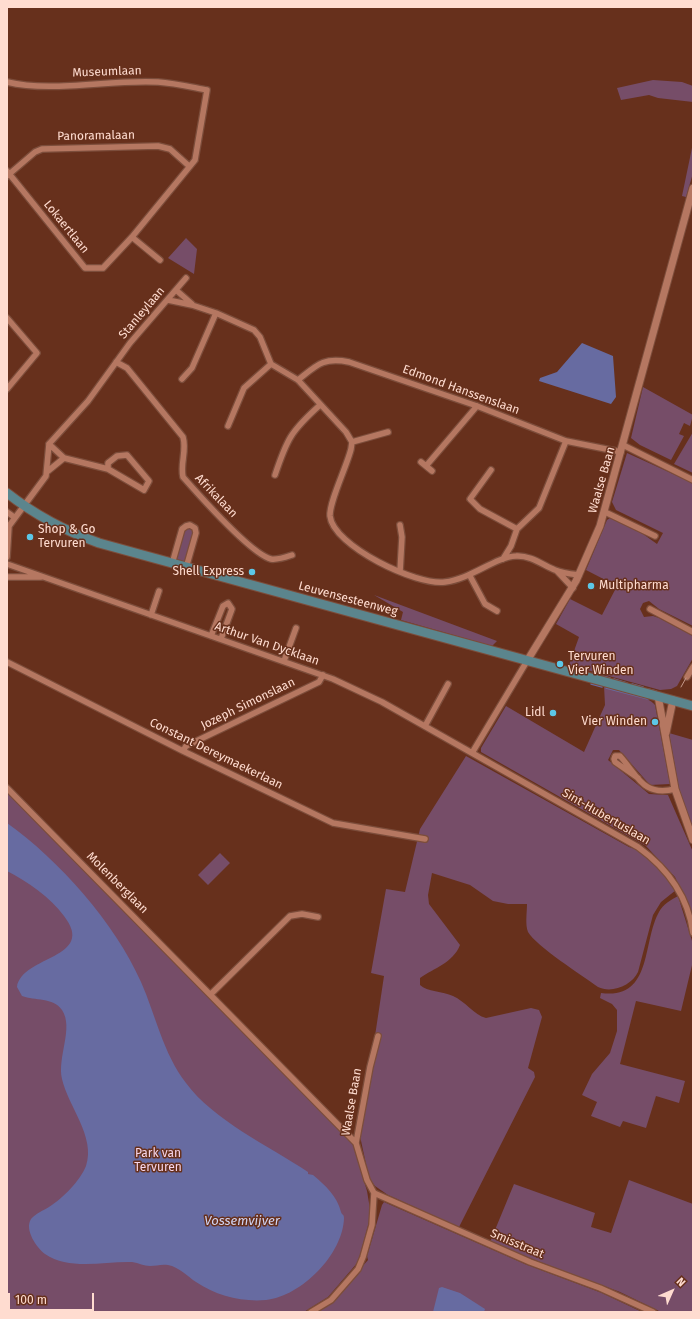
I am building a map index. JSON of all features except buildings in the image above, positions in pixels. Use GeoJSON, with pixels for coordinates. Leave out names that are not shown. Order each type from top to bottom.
{"type":"FeatureCollection","features":[{"type":"Feature","properties":{"kind":"main road","name":"Leuvensesteenweg"},"geometry":{"type":"LineString","coordinates":[[7,493],[23,506],[50,522],[82,537],[186,568],[693,706]]}},
{"type":"Feature","properties":{"kind":"street","name":"Museumlaan"},"geometry":{"type":"LineString","coordinates":[[7,82],[17,84],[45,85],[158,82],[207,90]]}},
{"type":"Feature","properties":{"kind":"street","name":"Lokaertlaan"},"geometry":{"type":"LineString","coordinates":[[8,174],[85,268],[103,268],[132,237],[195,160],[207,90]]}},
{"type":"Feature","properties":{"kind":"street","name":"Panoramalaan"},"geometry":{"type":"LineString","coordinates":[[8,174],[35,152],[42,149],[158,146],[170,149],[190,166]]}},
{"type":"Feature","properties":{"kind":"street","name":"Waalse Baan"},"geometry":{"type":"LineString","coordinates":[[472,753],[573,588],[605,512],[693,188]]}},
{"type":"Feature","properties":{"kind":"street"},"geometry":{"type":"LineString","coordinates":[[132,237],[160,260]]}},
{"type":"Feature","properties":{"kind":"street","name":"Stanleylaan"},"geometry":{"type":"LineString","coordinates":[[49,444],[88,401],[116,362],[186,278]]}},
{"type":"Feature","properties":{"kind":"street"},"geometry":{"type":"LineString","coordinates":[[176,290],[192,305]]}},
{"type":"Feature","properties":{"kind":"street"},"geometry":{"type":"LineString","coordinates":[[168,300],[192,305],[216,313],[254,330],[260,338],[271,364],[298,380],[346,432],[352,442],[348,462],[335,496],[330,515],[335,528],[348,542],[376,560],[400,572],[443,583],[470,576],[503,559],[516,556],[534,559],[557,571],[579,575]]}},
{"type":"Feature","properties":{"kind":"street"},"geometry":{"type":"LineString","coordinates":[[182,379],[192,368],[216,313]]}},
{"type":"Feature","properties":{"kind":"street"},"geometry":{"type":"LineString","coordinates":[[7,318],[37,354],[7,389]]}},
{"type":"Feature","properties":{"kind":"street","name":"Edmond Hanssenslaan"},"geometry":{"type":"LineString","coordinates":[[298,380],[321,362],[336,359],[349,362],[477,406],[566,440],[621,452]]}},
{"type":"Feature","properties":{"kind":"street","name":"Afrikalaan"},"geometry":{"type":"LineString","coordinates":[[116,362],[127,368],[183,437],[185,445],[181,470],[183,477],[193,489],[252,547],[271,559],[283,558],[292,555]]}},
{"type":"Feature","properties":{"kind":"street"},"geometry":{"type":"LineString","coordinates":[[228,426],[244,388],[271,364]]}},
{"type":"Feature","properties":{"kind":"street"},"geometry":{"type":"LineString","coordinates":[[275,475],[284,448],[291,433],[320,405]]}},
{"type":"Feature","properties":{"kind":"street"},"geometry":{"type":"LineString","coordinates":[[426,466],[477,406]]}},
{"type":"Feature","properties":{"kind":"street"},"geometry":{"type":"LineString","coordinates":[[352,442],[388,432]]}},
{"type":"Feature","properties":{"kind":"street"},"geometry":{"type":"LineString","coordinates":[[503,559],[511,546],[517,529],[539,508],[566,440]]}},
{"type":"Feature","properties":{"kind":"street"},"geometry":{"type":"LineString","coordinates":[[49,444],[64,458],[108,469],[144,490],[147,488],[149,481],[128,455],[118,456],[108,463],[108,469]]}},
{"type":"Feature","properties":{"kind":"street"},"geometry":{"type":"LineString","coordinates":[[48,471],[47,453],[49,444]]}},
{"type":"Feature","properties":{"kind":"street"},"geometry":{"type":"LineString","coordinates":[[623,445],[693,480]]}},
{"type":"Feature","properties":{"kind":"street"},"geometry":{"type":"LineString","coordinates":[[7,557],[9,526],[14,517],[43,481],[48,471],[64,458]]}},
{"type":"Feature","properties":{"kind":"street"},"geometry":{"type":"LineString","coordinates":[[421,462],[432,472]]}},
{"type":"Feature","properties":{"kind":"street"},"geometry":{"type":"LineString","coordinates":[[491,470],[470,499],[480,509],[517,529]]}},
{"type":"Feature","properties":{"kind":"street"},"geometry":{"type":"LineString","coordinates":[[7,512],[14,517]]}},
{"type":"Feature","properties":{"kind":"street"},"geometry":{"type":"LineString","coordinates":[[605,512],[655,536]]}},
{"type":"Feature","properties":{"kind":"street"},"geometry":{"type":"LineString","coordinates":[[172,564],[182,529],[190,525],[195,528],[196,533],[186,568]]}},
{"type":"Feature","properties":{"kind":"street"},"geometry":{"type":"LineString","coordinates":[[400,525],[402,537],[400,572]]}},
{"type":"Feature","properties":{"kind":"street"},"geometry":{"type":"LineString","coordinates":[[511,546],[516,556]]}},
{"type":"Feature","properties":{"kind":"street","name":"Arthur Van Dycklaan"},"geometry":{"type":"LineString","coordinates":[[7,564],[323,675],[362,691],[472,753]]}},
{"type":"Feature","properties":{"kind":"street"},"geometry":{"type":"LineString","coordinates":[[557,571],[573,588]]}},
{"type":"Feature","properties":{"kind":"street"},"geometry":{"type":"LineString","coordinates":[[470,576],[485,604],[497,611]]}},
{"type":"Feature","properties":{"kind":"street","name":"Arthur Van Dycklaan"},"geometry":{"type":"LineString","coordinates":[[7,577],[45,577]]}},
{"type":"Feature","properties":{"kind":"street"},"geometry":{"type":"LineString","coordinates":[[152,615],[159,591]]}},
{"type":"Feature","properties":{"kind":"street"},"geometry":{"type":"LineString","coordinates":[[211,636],[223,606],[228,603],[232,609],[221,639]]}},
{"type":"Feature","properties":{"kind":"street"},"geometry":{"type":"LineString","coordinates":[[650,609],[693,632]]}},
{"type":"Feature","properties":{"kind":"street"},"geometry":{"type":"LineString","coordinates":[[284,661],[296,628]]}},
{"type":"Feature","properties":{"kind":"street","name":"Constant Dereymaekerlaan"},"geometry":{"type":"LineString","coordinates":[[7,662],[183,751],[333,823],[425,839]]}},
{"type":"Feature","properties":{"kind":"street"},"geometry":{"type":"LineString","coordinates":[[687,677],[693,667]]}},
{"type":"Feature","properties":{"kind":"street","name":"Jozeph Simonslaan"},"geometry":{"type":"LineString","coordinates":[[183,751],[186,746],[319,682],[323,675]]}},
{"type":"Feature","properties":{"kind":"street"},"geometry":{"type":"LineString","coordinates":[[424,726],[448,684]]}},
{"type":"Feature","properties":{"kind":"street"},"geometry":{"type":"LineString","coordinates":[[658,696],[665,744],[675,789],[693,840]]}},
{"type":"Feature","properties":{"kind":"street"},"geometry":{"type":"LineString","coordinates":[[665,744],[667,725],[673,700]]}},
{"type":"Feature","properties":{"kind":"street","name":"Sint-Hubertuslaan"},"geometry":{"type":"LineString","coordinates":[[472,753],[638,846],[652,857],[664,870],[680,893],[687,907],[693,933]]}},
{"type":"Feature","properties":{"kind":"street"},"geometry":{"type":"LineString","coordinates":[[638,778],[655,791],[675,789]]}},
{"type":"Feature","properties":{"kind":"street","name":"Molenberglaan"},"geometry":{"type":"LineString","coordinates":[[7,788],[356,1143]]}},
{"type":"Feature","properties":{"kind":"street"},"geometry":{"type":"LineString","coordinates":[[211,994],[290,916],[302,914],[318,917]]}},
{"type":"Feature","properties":{"kind":"street","name":"Waalse Baan"},"geometry":{"type":"LineString","coordinates":[[374,1193],[367,1180],[356,1143],[370,1067],[378,1036]]}},
{"type":"Feature","properties":{"kind":"street"},"geometry":{"type":"LineString","coordinates":[[311,1312],[331,1300],[358,1269],[363,1257],[374,1214],[374,1193]]}},
{"type":"Feature","properties":{"kind":"street","name":"Smisstraat"},"geometry":{"type":"LineString","coordinates":[[374,1193],[530,1262],[615,1294],[653,1312]]}},
{"type":"Feature","properties":{"kind":"green space"},"geometry":{"type":"Polygon","coordinates":[[[653,80],[682,82],[693,86],[693,102],[658,98],[649,95],[621,100],[617,88],[653,80]]]}},
{"type":"Feature","properties":{"kind":"green space"},"geometry":{"type":"Polygon","coordinates":[[[693,143],[693,173],[686,197],[682,196],[693,143]]]}},
{"type":"Feature","properties":{"kind":"green space"},"geometry":{"type":"Polygon","coordinates":[[[186,238],[197,249],[194,274],[168,258],[186,238]]]}},
{"type":"Feature","properties":{"kind":"green space"},"geometry":{"type":"Polygon","coordinates":[[[643,387],[693,415],[690,426],[684,423],[679,434],[684,436],[671,460],[640,445],[631,438],[643,387]]]}},
{"type":"Feature","properties":{"kind":"green space"},"geometry":{"type":"Polygon","coordinates":[[[693,432],[693,473],[674,464],[693,432]]]}},
{"type":"Feature","properties":{"kind":"green space"},"geometry":{"type":"Polygon","coordinates":[[[627,453],[693,483],[693,626],[659,609],[649,601],[643,603],[640,609],[644,617],[653,616],[659,618],[693,636],[693,658],[677,686],[671,689],[660,690],[569,665],[579,637],[556,624],[570,599],[602,615],[617,586],[586,570],[607,520],[610,518],[643,534],[657,544],[663,533],[616,510],[612,502],[627,453]]]}},
{"type":"Feature","properties":{"kind":"green space"},"geometry":{"type":"Polygon","coordinates":[[[189,527],[194,531],[185,565],[174,562],[184,530],[189,527]]]}},
{"type":"Feature","properties":{"kind":"green space"},"geometry":{"type":"Polygon","coordinates":[[[374,595],[497,641],[492,646],[401,620],[403,612],[374,595]]]}},
{"type":"Feature","properties":{"kind":"green space"},"geometry":{"type":"Polygon","coordinates":[[[604,686],[646,698],[655,705],[670,784],[650,785],[619,750],[613,750],[608,760],[649,794],[668,795],[693,852],[693,916],[675,877],[646,846],[481,752],[481,748],[506,706],[584,752],[605,705],[604,686]]]}},
{"type":"Feature","properties":{"kind":"green space"},"geometry":{"type":"Polygon","coordinates":[[[669,733],[693,740],[693,829],[679,789],[669,733]]]}},
{"type":"Feature","properties":{"kind":"green space"},"geometry":{"type":"Polygon","coordinates":[[[466,756],[644,854],[656,864],[676,890],[661,902],[653,915],[638,972],[635,977],[621,987],[615,989],[603,989],[550,953],[533,938],[527,929],[527,904],[508,904],[493,901],[470,885],[432,873],[428,895],[429,904],[460,945],[448,961],[420,978],[420,985],[427,989],[445,993],[457,998],[477,1014],[486,1018],[531,1008],[539,1010],[542,1017],[528,1068],[534,1072],[535,1077],[459,1227],[388,1195],[375,1186],[369,1178],[360,1136],[384,976],[371,973],[386,889],[405,892],[420,829],[466,756]]]}},
{"type":"Feature","properties":{"kind":"green space","name":"Park van Tervuren"},"geometry":{"type":"Polygon","coordinates":[[[7,791],[353,1144],[367,1191],[371,1215],[358,1262],[328,1297],[304,1312],[7,1312],[7,791]]]}},
{"type":"Feature","properties":{"kind":"green space"},"geometry":{"type":"Polygon","coordinates":[[[220,853],[230,863],[208,885],[198,875],[220,853]]]}},
{"type":"Feature","properties":{"kind":"green space"},"geometry":{"type":"Polygon","coordinates":[[[678,896],[693,944],[693,961],[681,1011],[636,1001],[620,1064],[685,1081],[679,1103],[656,1096],[646,1128],[623,1121],[620,1127],[591,1116],[597,1102],[582,1095],[592,1074],[610,1053],[617,1031],[617,1010],[612,1004],[600,998],[601,993],[618,993],[630,988],[638,978],[659,912],[665,904],[678,896]]]}},
{"type":"Feature","properties":{"kind":"green space"},"geometry":{"type":"Polygon","coordinates":[[[629,1180],[693,1204],[693,1312],[661,1312],[620,1292],[490,1242],[514,1184],[595,1213],[591,1227],[611,1233],[629,1180]]]}},
{"type":"Feature","properties":{"kind":"green space"},"geometry":{"type":"Polygon","coordinates":[[[384,1202],[525,1264],[602,1293],[642,1312],[307,1312],[330,1302],[368,1260],[367,1256],[384,1202]]]}},
{"type":"Feature","properties":{"kind":"water"},"geometry":{"type":"Polygon","coordinates":[[[582,343],[613,356],[616,397],[611,404],[539,381],[540,378],[557,372],[582,343]]]}},
{"type":"Feature","properties":{"kind":"water","name":"Vossemvijver"},"geometry":{"type":"Polygon","coordinates":[[[7,823],[27,838],[65,874],[84,894],[116,937],[141,982],[171,1059],[186,1083],[197,1096],[226,1121],[242,1132],[308,1172],[308,1174],[313,1175],[327,1187],[334,1196],[341,1213],[344,1216],[342,1232],[328,1259],[306,1282],[293,1291],[280,1297],[266,1300],[238,1299],[204,1287],[172,1266],[148,1266],[132,1262],[76,1264],[55,1259],[45,1254],[38,1248],[30,1233],[29,1223],[31,1219],[49,1207],[70,1189],[83,1172],[88,1155],[84,1133],[62,1079],[61,1070],[66,1034],[65,1017],[62,1010],[54,1003],[22,996],[17,987],[22,977],[31,968],[55,956],[65,949],[71,941],[72,930],[64,916],[52,902],[31,885],[7,871],[7,823]]]}},
{"type":"Feature","properties":{"kind":"water"},"geometry":{"type":"Polygon","coordinates":[[[442,1287],[460,1293],[485,1309],[484,1312],[433,1312],[439,1288],[442,1287]]]}},
{"type":"Feature","properties":{"kind":"waterway"},"geometry":{"type":"LineString","coordinates":[[574,668],[587,672]]}},
{"type":"Feature","properties":{"kind":"waterway"},"geometry":{"type":"LineString","coordinates":[[593,673],[599,675]]}},
{"type":"Feature","properties":{"kind":"waterway"},"geometry":{"type":"LineString","coordinates":[[603,676],[610,678]]}},
{"type":"Feature","properties":{"kind":"waterway"},"geometry":{"type":"LineString","coordinates":[[614,679],[627,683]]}},
{"type":"Feature","properties":{"kind":"waterway"},"geometry":{"type":"LineString","coordinates":[[591,684],[602,687]]}},
{"type":"Feature","properties":{"kind":"waterway"},"geometry":{"type":"LineString","coordinates":[[632,684],[643,687]]}},
{"type":"Feature","properties":{"kind":"waterway"},"geometry":{"type":"LineString","coordinates":[[606,688],[648,699]]}},
{"type":"Feature","properties":{"kind":"waterway"},"geometry":{"type":"LineString","coordinates":[[648,689],[656,691]]}},
{"type":"Feature","properties":{"kind":"tram line"},"geometry":{"type":"LineString","coordinates":[[681,687],[686,678]]}},
{"type":"Feature","properties":{"kind":"place","name":"Shop & Go Tervuren"},"geometry":{"type":"Point","coordinates":[30,537]}},
{"type":"Feature","properties":{"kind":"place","name":"Shell Express"},"geometry":{"type":"Point","coordinates":[252,572]}},
{"type":"Feature","properties":{"kind":"place","name":"Multipharma"},"geometry":{"type":"Point","coordinates":[591,586]}},
{"type":"Feature","properties":{"kind":"place","name":"Tervuren Vier Winden"},"geometry":{"type":"Point","coordinates":[560,664]}},
{"type":"Feature","properties":{"kind":"place","name":"Lidl"},"geometry":{"type":"Point","coordinates":[553,713]}},
{"type":"Feature","properties":{"kind":"place","name":"Vier Winden"},"geometry":{"type":"Point","coordinates":[655,722]}}]}
